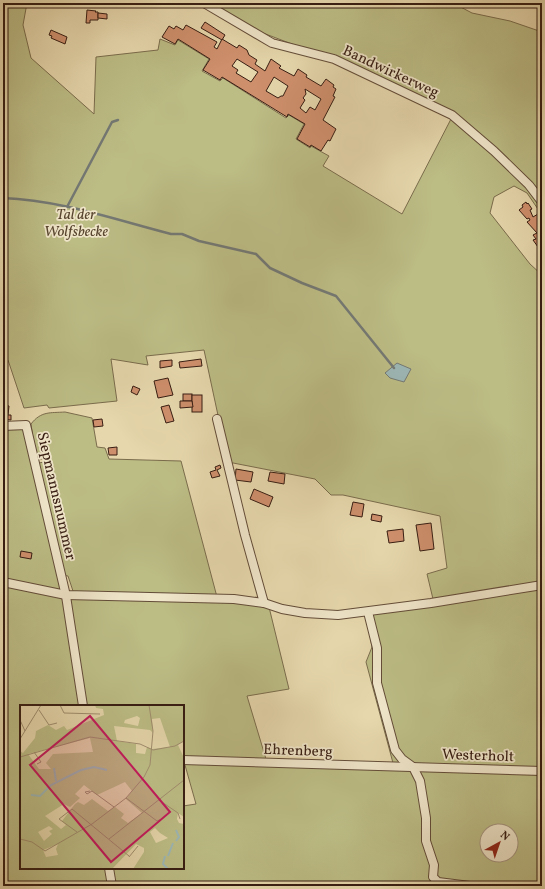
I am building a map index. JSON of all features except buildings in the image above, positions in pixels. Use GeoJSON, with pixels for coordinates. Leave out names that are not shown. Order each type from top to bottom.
{"type":"FeatureCollection","features":[{"type":"Feature","properties":{"kind":"street","name":"Bandwirkerweg"},"geometry":{"type":"LineString","coordinates":[[204,3],[272,43],[334,59],[452,115],[494,151],[529,185],[542,202]]}},
{"type":"Feature","properties":{"kind":"street"},"geometry":{"type":"LineString","coordinates":[[217,419],[245,535],[264,603]]}},
{"type":"Feature","properties":{"kind":"street","name":"Siepmannsnummer"},"geometry":{"type":"LineString","coordinates":[[3,426],[26,425],[66,595]]}},
{"type":"Feature","properties":{"kind":"street"},"geometry":{"type":"LineString","coordinates":[[3,582],[66,595],[234,599],[264,603],[282,609],[305,613],[338,615],[431,603],[542,585]]}},
{"type":"Feature","properties":{"kind":"street"},"geometry":{"type":"LineString","coordinates":[[66,595],[83,705]]}},
{"type":"Feature","properties":{"kind":"street"},"geometry":{"type":"LineString","coordinates":[[368,612],[377,648],[377,683],[394,750],[402,759],[413,767],[420,782],[426,818],[426,841],[434,865],[434,877],[438,882],[470,886]]}},
{"type":"Feature","properties":{"kind":"street","name":"Ehrenberg"},"geometry":{"type":"LineString","coordinates":[[184,760],[413,767]]}},
{"type":"Feature","properties":{"kind":"street","name":"Westerholt"},"geometry":{"type":"LineString","coordinates":[[413,767],[542,771]]}},
{"type":"Feature","properties":{"kind":"street"},"geometry":{"type":"LineString","coordinates":[[109,869],[112,886]]}},
{"type":"Feature","properties":{"kind":"green space","name":"Tal der Wolfsbecke"},"geometry":{"type":"Polygon","coordinates":[[[3,3],[27,3],[23,25],[31,58],[94,114],[96,57],[158,50],[160,39],[175,45],[178,40],[209,59],[202,71],[220,81],[223,78],[286,118],[289,115],[304,124],[296,139],[310,148],[311,146],[329,156],[323,166],[402,214],[451,119],[366,72],[255,30],[207,3],[453,3],[472,13],[510,21],[542,32],[542,215],[527,193],[514,186],[494,197],[490,213],[530,264],[542,275],[542,886],[3,886],[3,584],[67,596],[212,600],[269,607],[289,689],[247,696],[266,759],[393,763],[366,662],[372,647],[366,613],[381,607],[433,599],[427,574],[447,568],[440,516],[343,495],[331,495],[315,479],[228,462],[204,350],[146,356],[148,365],[111,359],[117,401],[49,408],[47,405],[24,408],[8,360],[3,360],[3,3]]]}},
{"type":"Feature","properties":{"kind":"green space"},"geometry":{"type":"Polygon","coordinates":[[[65,412],[92,418],[97,447],[105,448],[109,459],[181,461],[217,597],[74,594],[68,576],[63,575],[61,591],[3,580],[3,428],[25,427],[33,464],[50,461],[50,459],[36,459],[31,424],[42,415],[65,412]]]}},
{"type":"Feature","properties":{"kind":"water"},"geometry":{"type":"Polygon","coordinates":[[[397,363],[411,369],[404,382],[390,378],[385,373],[397,363]]]}},
{"type":"Feature","properties":{"kind":"waterway"},"geometry":{"type":"LineString","coordinates":[[67,207],[112,122],[118,120]]}},
{"type":"Feature","properties":{"kind":"waterway"},"geometry":{"type":"LineString","coordinates":[[3,198],[46,202],[171,234],[182,234],[199,241],[256,254],[270,268],[302,283],[336,296],[394,368]]}}]}
